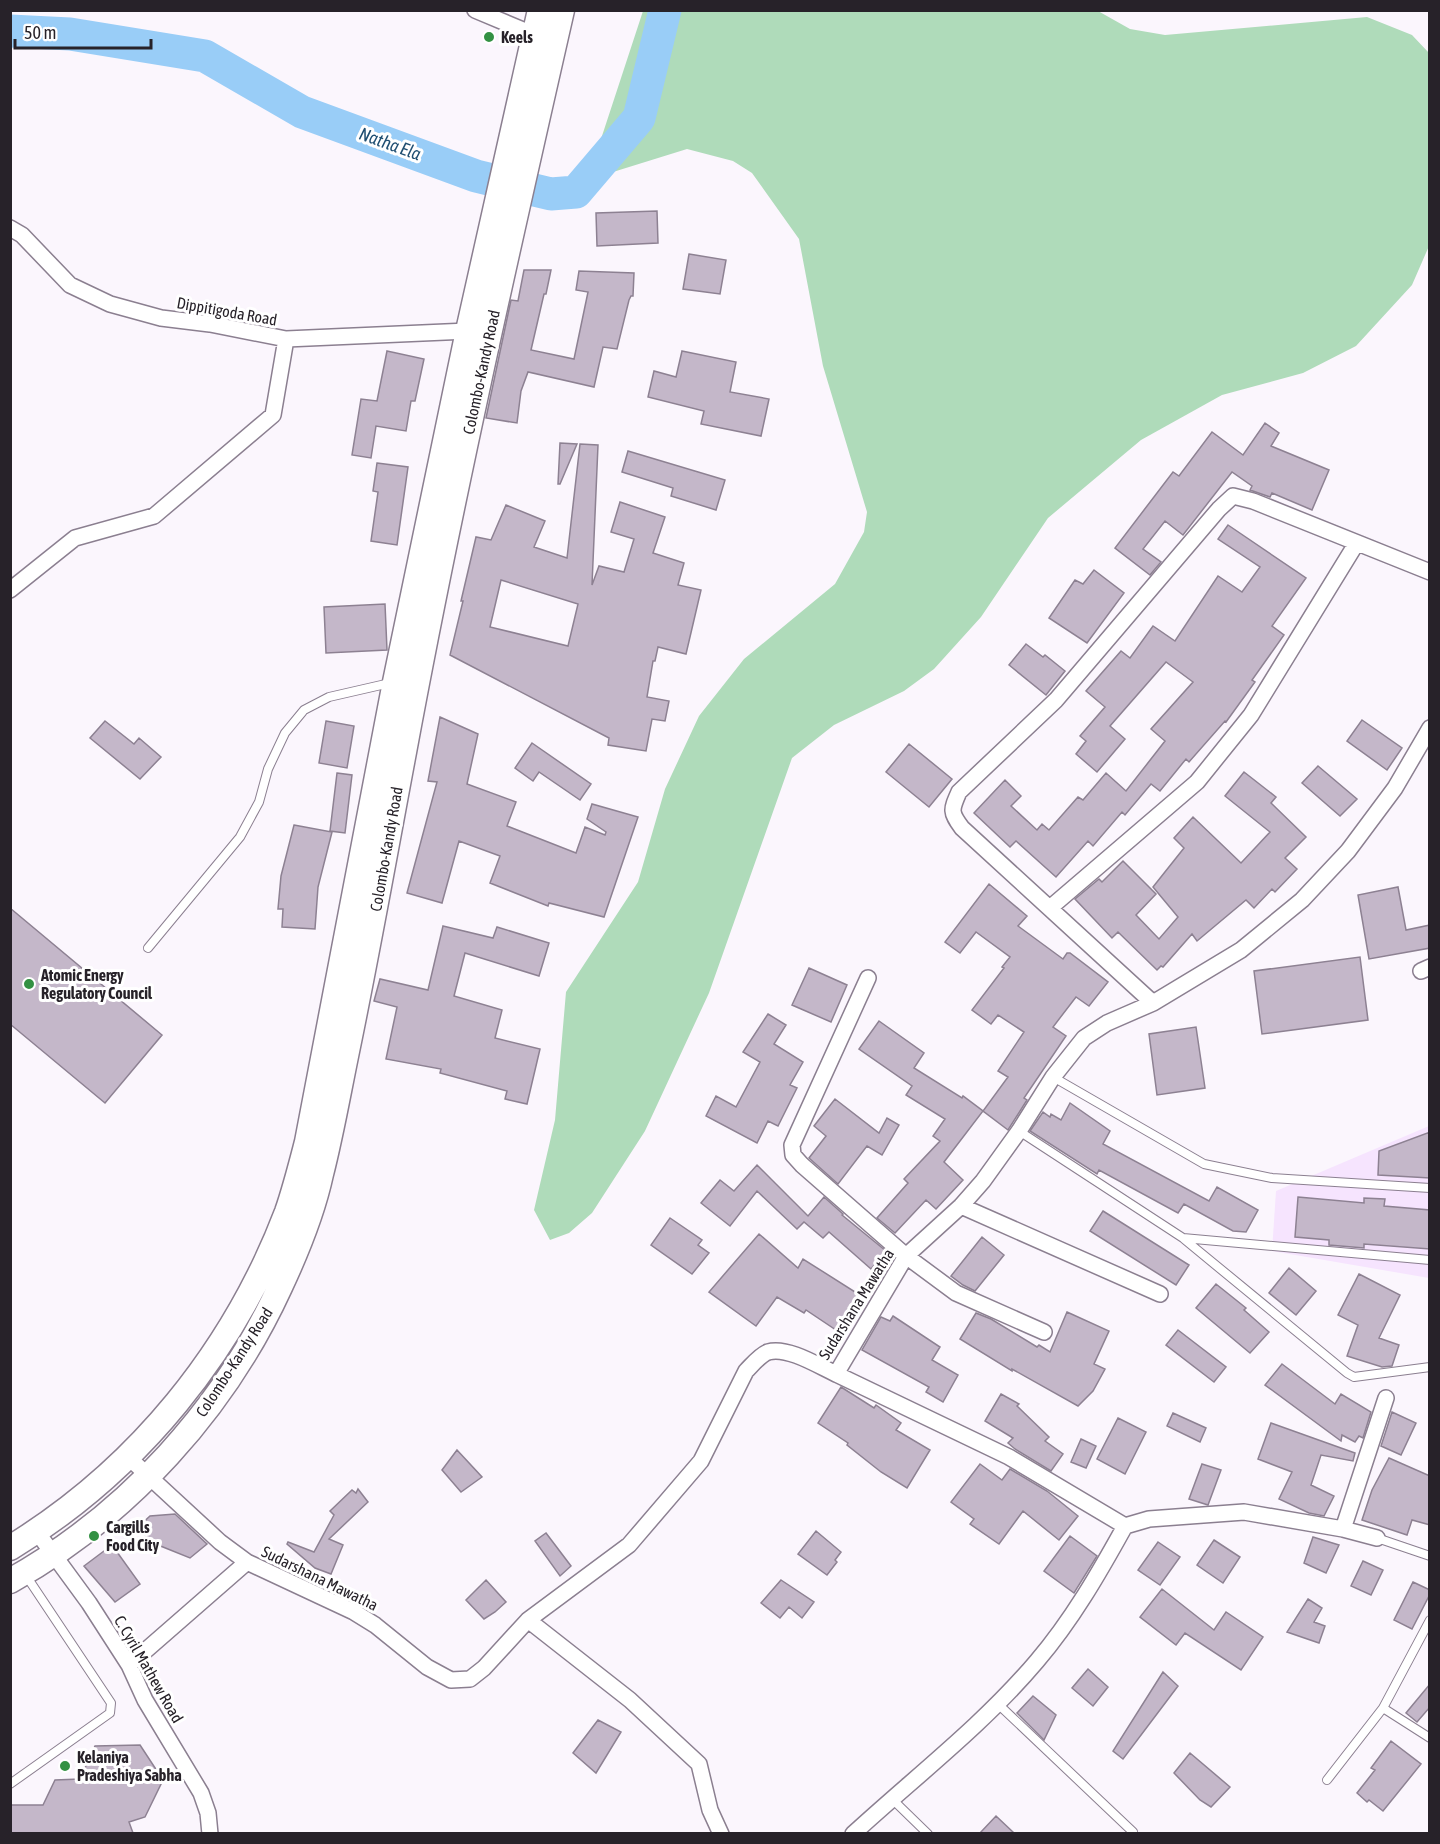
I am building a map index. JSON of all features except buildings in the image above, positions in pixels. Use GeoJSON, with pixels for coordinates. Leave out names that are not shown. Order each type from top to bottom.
{"type":"FeatureCollection","features":[{"type":"Feature","properties":{"kind":"highway","name":"Colombo-Kandy Road"},"geometry":{"type":"LineString","coordinates":[[540,10],[545,39]]}},
{"type":"Feature","properties":{"kind":"highway","name":"Colombo-Kandy Road"},"geometry":{"type":"LineString","coordinates":[[10,1548],[37,1532],[106,1479],[197,1380],[229,1332],[261,1274],[288,1210],[307,1142],[329,1036],[395,681],[479,331],[545,39],[562,10]]}},
{"type":"Feature","properties":{"kind":"highway","name":"Colombo-Kandy Road"},"geometry":{"type":"LineString","coordinates":[[17,1577],[54,1555],[98,1521],[148,1477],[187,1433],[221,1388],[252,1340],[280,1287],[321,1178],[371,938],[479,331]]}},
{"type":"Feature","properties":{"kind":"street"},"geometry":{"type":"LineString","coordinates":[[475,10],[545,39]]}},
{"type":"Feature","properties":{"kind":"street","name":"Dippitigoda Road"},"geometry":{"type":"LineString","coordinates":[[10,228],[22,235],[70,285],[110,304],[161,318],[210,324],[286,339],[479,331]]}},
{"type":"Feature","properties":{"kind":"street"},"geometry":{"type":"LineString","coordinates":[[10,591],[75,538],[154,516],[273,415],[286,339]]}},
{"type":"Feature","properties":{"kind":"street"},"geometry":{"type":"LineString","coordinates":[[1154,1003],[962,828],[953,816],[952,806],[959,792],[1056,700],[1219,509],[1233,496],[1253,501],[1430,572]]}},
{"type":"Feature","properties":{"kind":"street"},"geometry":{"type":"LineString","coordinates":[[1051,908],[1197,782],[1251,715],[1356,543]]}},
{"type":"Feature","properties":{"kind":"street","name":"Sudarshana Mawatha"},"geometry":{"type":"LineString","coordinates":[[128,1457],[220,1542],[247,1562],[354,1612],[375,1625],[427,1667],[451,1680],[470,1679],[484,1668],[528,1620],[629,1545],[701,1461],[746,1371],[757,1360],[768,1352],[786,1353],[804,1358],[836,1374],[906,1256],[961,1206],[983,1181],[1019,1131],[1053,1077],[1084,1038],[1107,1023],[1154,1003],[1241,950],[1302,900],[1348,851],[1389,797],[1430,728]]}},
{"type":"Feature","properties":{"kind":"street"},"geometry":{"type":"LineString","coordinates":[[868,978],[792,1145],[793,1155],[906,1256],[956,1293],[1044,1332]]}},
{"type":"Feature","properties":{"kind":"street"},"geometry":{"type":"LineString","coordinates":[[961,1206],[1160,1294]]}},
{"type":"Feature","properties":{"kind":"street"},"geometry":{"type":"LineString","coordinates":[[836,1374],[1009,1457],[1125,1526]]}},
{"type":"Feature","properties":{"kind":"street"},"geometry":{"type":"LineString","coordinates":[[1343,1529],[1386,1398]]}},
{"type":"Feature","properties":{"kind":"street"},"geometry":{"type":"LineString","coordinates":[[853,1833],[998,1704],[1039,1659],[1090,1588],[1125,1526],[1149,1519],[1244,1512],[1343,1529],[1377,1538]]}},
{"type":"Feature","properties":{"kind":"street","name":"C. Cyril Mathew Road"},"geometry":{"type":"LineString","coordinates":[[37,1532],[89,1603],[129,1665],[145,1700],[201,1793],[208,1813],[210,1833]]}},
{"type":"Feature","properties":{"kind":"street"},"geometry":{"type":"LineString","coordinates":[[129,1665],[247,1562]]}},
{"type":"Feature","properties":{"kind":"street"},"geometry":{"type":"LineString","coordinates":[[528,1620],[630,1700],[699,1764],[710,1810],[721,1833]]}},
{"type":"Feature","properties":{"kind":"lane"},"geometry":{"type":"LineString","coordinates":[[148,948],[240,837],[259,802],[268,769],[285,733],[304,710],[329,697],[395,681]]}},
{"type":"Feature","properties":{"kind":"lane"},"geometry":{"type":"LineString","coordinates":[[1053,1077],[1204,1164],[1272,1178],[1430,1188]]}},
{"type":"Feature","properties":{"kind":"lane"},"geometry":{"type":"LineString","coordinates":[[1019,1131],[1184,1238],[1347,1373],[1354,1377],[1430,1367]]}},
{"type":"Feature","properties":{"kind":"lane"},"geometry":{"type":"LineString","coordinates":[[1184,1238],[1430,1260]]}},
{"type":"Feature","properties":{"kind":"lane"},"geometry":{"type":"LineString","coordinates":[[1377,1538],[1430,1556]]}},
{"type":"Feature","properties":{"kind":"lane"},"geometry":{"type":"LineString","coordinates":[[10,1785],[110,1713],[111,1703],[17,1577]]}},
{"type":"Feature","properties":{"kind":"lane"},"geometry":{"type":"LineString","coordinates":[[1327,1780],[1383,1708],[1430,1620]]}},
{"type":"Feature","properties":{"kind":"lane"},"geometry":{"type":"LineString","coordinates":[[998,1704],[1133,1832]]}},
{"type":"Feature","properties":{"kind":"lane"},"geometry":{"type":"LineString","coordinates":[[1383,1708],[1430,1738]]}},
{"type":"Feature","properties":{"kind":"lane"},"geometry":{"type":"LineString","coordinates":[[891,1798],[928,1833]]}},
{"type":"Feature","properties":{"kind":"shaded area"},"geometry":{"type":"Polygon","coordinates":[[[1429,1126],[1429,1278],[1272,1251],[1276,1191],[1429,1126]]]}},
{"type":"Feature","properties":{"kind":"green space"},"geometry":{"type":"Polygon","coordinates":[[[643,11],[1098,11],[1130,29],[1165,35],[1367,17],[1412,35],[1429,53],[1429,246],[1412,285],[1356,346],[1303,373],[1222,395],[1141,440],[1048,518],[981,617],[934,669],[904,691],[834,725],[792,758],[709,993],[645,1131],[592,1213],[569,1233],[550,1240],[534,1210],[555,1120],[566,992],[638,882],[665,789],[699,716],[744,659],[835,584],[864,532],[867,512],[823,366],[799,239],[752,173],[733,161],[687,149],[613,172],[600,154],[601,139],[643,11]]]}},
{"type":"Feature","properties":{"kind":"waterway","name":"Natha Ela"},"geometry":{"type":"LineString","coordinates":[[10,31],[70,34],[205,56],[302,112],[476,176],[551,194],[576,192],[639,118],[665,10]]}},
{"type":"Feature","properties":{"kind":"place","name":"Keels"},"geometry":{"type":"Point","coordinates":[489,37]}},
{"type":"Feature","properties":{"kind":"place","name":"Atomic Energy Regulatory Council"},"geometry":{"type":"Point","coordinates":[29,984]}},
{"type":"Feature","properties":{"kind":"place","name":"Cargills Food City"},"geometry":{"type":"Point","coordinates":[94,1536]}},
{"type":"Feature","properties":{"kind":"place","name":"Kelaniya Pradeshiya Sabha"},"geometry":{"type":"Point","coordinates":[65,1766]}}]}
